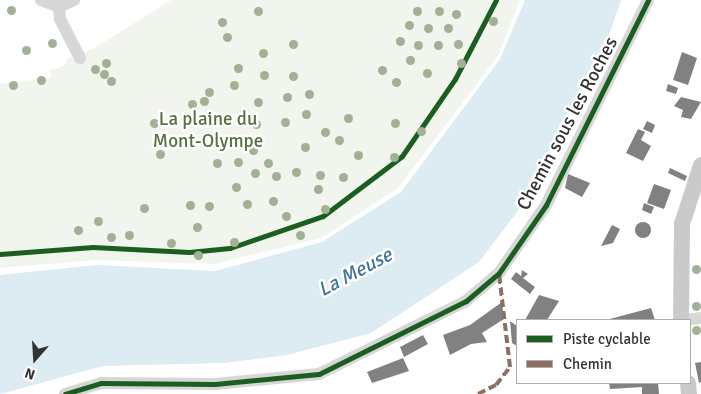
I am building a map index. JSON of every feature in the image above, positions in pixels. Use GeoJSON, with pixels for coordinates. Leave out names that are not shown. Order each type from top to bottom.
{"type":"FeatureCollection","features":[{"type":"Feature","properties":{"kind":"main road"},"geometry":{"type":"LineString","coordinates":[[682,319],[682,224],[701,165]]}},
{"type":"Feature","properties":{"kind":"street"},"geometry":{"type":"LineString","coordinates":[[41,0],[59,7],[74,0]]}},
{"type":"Feature","properties":{"kind":"street","name":"Chemin sous les Roches"},"geometry":{"type":"LineString","coordinates":[[66,394],[101,382],[215,384],[320,374],[466,301],[499,272],[546,205],[648,0]]}},
{"type":"Feature","properties":{"kind":"street"},"geometry":{"type":"LineString","coordinates":[[59,7],[60,19],[80,58]]}},
{"type":"Feature","properties":{"kind":"green space","name":"La plaine du Mont-Olympe"},"geometry":{"type":"Polygon","coordinates":[[[171,0],[520,0],[498,56],[398,188],[321,238],[215,264],[96,260],[0,268],[0,84],[51,78],[50,70],[64,66],[68,58],[93,49],[171,0]]]}},
{"type":"Feature","properties":{"kind":"water","name":"La Meuse"},"geometry":{"type":"Polygon","coordinates":[[[525,0],[621,0],[607,41],[520,208],[479,262],[371,333],[287,355],[224,363],[103,366],[0,394],[0,275],[96,265],[215,271],[322,242],[401,192],[500,59],[525,0]]]}},
{"type":"Feature","properties":{"kind":"building"},"geometry":{"type":"Polygon","coordinates":[[[682,52],[697,58],[688,85],[673,80],[682,52]]]}},
{"type":"Feature","properties":{"kind":"building"},"geometry":{"type":"Polygon","coordinates":[[[668,84],[678,88],[676,94],[666,91],[668,84]]]}},
{"type":"Feature","properties":{"kind":"building"},"geometry":{"type":"Polygon","coordinates":[[[681,97],[701,102],[691,119],[681,117],[683,110],[674,106],[681,97]]]}},
{"type":"Feature","properties":{"kind":"building"},"geometry":{"type":"Polygon","coordinates":[[[647,121],[655,125],[652,133],[643,129],[647,121]]]}},
{"type":"Feature","properties":{"kind":"building"},"geometry":{"type":"Polygon","coordinates":[[[638,129],[645,132],[641,140],[651,146],[643,161],[626,153],[638,129]]]}},
{"type":"Feature","properties":{"kind":"building"},"geometry":{"type":"Polygon","coordinates":[[[670,168],[687,176],[685,181],[668,173],[670,168]]]}},
{"type":"Feature","properties":{"kind":"building"},"geometry":{"type":"Polygon","coordinates":[[[568,174],[590,183],[582,197],[565,188],[568,174]]]}},
{"type":"Feature","properties":{"kind":"building"},"geometry":{"type":"Polygon","coordinates":[[[654,184],[671,190],[664,209],[647,203],[654,184]]]}},
{"type":"Feature","properties":{"kind":"building"},"geometry":{"type":"Polygon","coordinates":[[[644,203],[654,207],[651,214],[642,210],[644,203]]]}},
{"type":"Feature","properties":{"kind":"building"},"geometry":{"type":"Polygon","coordinates":[[[643,222],[651,230],[643,238],[635,230],[643,222]]]}},
{"type":"Feature","properties":{"kind":"building"},"geometry":{"type":"Polygon","coordinates":[[[612,225],[620,229],[613,243],[601,246],[612,225]]]}},
{"type":"Feature","properties":{"kind":"building"},"geometry":{"type":"Polygon","coordinates":[[[522,270],[528,274],[523,278],[535,287],[530,294],[511,279],[516,272],[521,276],[522,270]]]}},
{"type":"Feature","properties":{"kind":"building"},"geometry":{"type":"Polygon","coordinates":[[[539,295],[559,301],[548,319],[526,319],[539,295]]]}},
{"type":"Feature","properties":{"kind":"building"},"geometry":{"type":"Polygon","coordinates":[[[502,302],[504,319],[482,333],[487,342],[471,344],[450,355],[443,335],[470,325],[502,302]]]}},
{"type":"Feature","properties":{"kind":"building"},"geometry":{"type":"Polygon","coordinates":[[[651,308],[655,319],[610,319],[651,308]]]}},
{"type":"Feature","properties":{"kind":"building"},"geometry":{"type":"Polygon","coordinates":[[[510,321],[516,325],[516,345],[512,343],[510,321]]]}},
{"type":"Feature","properties":{"kind":"building"},"geometry":{"type":"Polygon","coordinates":[[[423,335],[428,344],[404,357],[400,347],[423,335]]]}},
{"type":"Feature","properties":{"kind":"building"},"geometry":{"type":"Polygon","coordinates":[[[403,358],[409,371],[372,383],[367,372],[403,358]]]}},
{"type":"Feature","properties":{"kind":"building"},"geometry":{"type":"Polygon","coordinates":[[[701,362],[701,382],[699,383],[695,363],[701,362]]]}},
{"type":"Feature","properties":{"kind":"building"},"geometry":{"type":"Polygon","coordinates":[[[609,384],[658,384],[659,394],[642,394],[642,387],[610,389],[609,384]]]}},
{"type":"Feature","properties":{"kind":"marked path"},"geometry":{"type":"LineString","coordinates":[[478,394],[496,385],[510,367],[499,273]]}},
{"type":"Feature","properties":{"kind":"cycle path"},"geometry":{"type":"LineString","coordinates":[[0,254],[93,247],[189,252],[230,248],[323,216],[402,156],[455,79],[496,0]]}},
{"type":"Feature","properties":{"kind":"cycle path"},"geometry":{"type":"LineString","coordinates":[[65,394],[101,383],[215,384],[319,374],[466,301],[499,273],[546,205],[648,0]]}}]}
